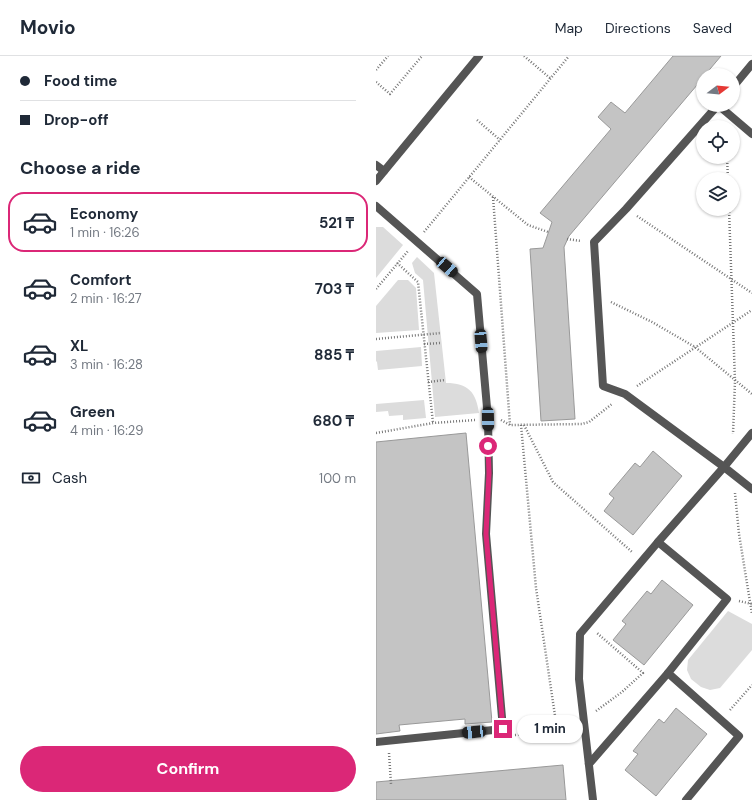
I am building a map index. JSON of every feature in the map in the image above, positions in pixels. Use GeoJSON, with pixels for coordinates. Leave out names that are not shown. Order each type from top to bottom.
{"type":"FeatureCollection","features":[{"type":"Feature","properties":{"kind":"street"},"geometry":{"type":"LineString","coordinates":[[376,181],[479,56]]}},
{"type":"Feature","properties":{"kind":"street"},"geometry":{"type":"LineString","coordinates":[[740,79],[752,64]]}},
{"type":"Feature","properties":{"kind":"street"},"geometry":{"type":"LineString","coordinates":[[712,112],[626,209],[594,242],[603,386],[625,394],[752,489]]}},
{"type":"Feature","properties":{"kind":"street"},"geometry":{"type":"LineString","coordinates":[[726,112],[752,134]]}},
{"type":"Feature","properties":{"kind":"street"},"geometry":{"type":"LineString","coordinates":[[376,165],[384,171]]}},
{"type":"Feature","properties":{"kind":"street"},"geometry":{"type":"LineString","coordinates":[[376,206],[477,294],[488,419],[489,473],[486,534],[503,729],[376,742]]}},
{"type":"Feature","properties":{"kind":"street"},"geometry":{"type":"LineString","coordinates":[[593,800],[579,679],[580,634],[752,433]]}},
{"type":"Feature","properties":{"kind":"street"},"geometry":{"type":"LineString","coordinates":[[589,764],[668,673],[727,599],[658,542]]}},
{"type":"Feature","properties":{"kind":"street"},"geometry":{"type":"LineString","coordinates":[[668,673],[739,736],[686,800]]}},
{"type":"Feature","properties":{"kind":"path"},"geometry":{"type":"LineString","coordinates":[[376,70],[388,56]]}},
{"type":"Feature","properties":{"kind":"path"},"geometry":{"type":"LineString","coordinates":[[376,82],[390,94],[422,56]]}},
{"type":"Feature","properties":{"kind":"path"},"geometry":{"type":"LineString","coordinates":[[524,56],[550,78]]}},
{"type":"Feature","properties":{"kind":"path"},"geometry":{"type":"LineString","coordinates":[[376,289],[569,56]]}},
{"type":"Feature","properties":{"kind":"path"},"geometry":{"type":"LineString","coordinates":[[477,120],[500,140]]}},
{"type":"Feature","properties":{"kind":"path"},"geometry":{"type":"LineString","coordinates":[[469,177],[528,225],[548,232]]}},
{"type":"Feature","properties":{"kind":"path"},"geometry":{"type":"LineString","coordinates":[[493,197],[510,425]]}},
{"type":"Feature","properties":{"kind":"path"},"geometry":{"type":"LineString","coordinates":[[626,209],[752,293]]}},
{"type":"Feature","properties":{"kind":"path"},"geometry":{"type":"LineString","coordinates":[[729,216],[736,381],[731,458]]}},
{"type":"Feature","properties":{"kind":"path"},"geometry":{"type":"LineString","coordinates":[[397,263],[418,282],[433,423]]}},
{"type":"Feature","properties":{"kind":"path"},"geometry":{"type":"LineString","coordinates":[[597,295],[652,322],[695,347],[752,394]]}},
{"type":"Feature","properties":{"kind":"path"},"geometry":{"type":"LineString","coordinates":[[376,433],[433,423],[488,419],[500,419],[510,425],[582,424],[589,422],[625,394],[752,310]]}},
{"type":"Feature","properties":{"kind":"path"},"geometry":{"type":"LineString","coordinates":[[376,339],[441,333]]}},
{"type":"Feature","properties":{"kind":"path"},"geometry":{"type":"LineString","coordinates":[[424,344],[441,343]]}},
{"type":"Feature","properties":{"kind":"path"},"geometry":{"type":"LineString","coordinates":[[428,382],[445,380]]}},
{"type":"Feature","properties":{"kind":"path"},"geometry":{"type":"LineString","coordinates":[[523,425],[552,482],[642,561]]}},
{"type":"Feature","properties":{"kind":"path"},"geometry":{"type":"LineString","coordinates":[[523,425],[536,588],[557,729]]}},
{"type":"Feature","properties":{"kind":"path"},"geometry":{"type":"LineString","coordinates":[[734,475],[740,534],[752,614]]}},
{"type":"Feature","properties":{"kind":"path"},"geometry":{"type":"LineString","coordinates":[[511,735],[557,729],[584,728],[594,714],[643,673],[588,625]]}},
{"type":"Feature","properties":{"kind":"path"},"geometry":{"type":"LineString","coordinates":[[721,720],[752,685]]}},
{"type":"Feature","properties":{"kind":"path"},"geometry":{"type":"LineString","coordinates":[[388,740],[391,784]]}},
{"type":"Feature","properties":{"kind":"shaded area"},"geometry":{"type":"Polygon","coordinates":[[[376,227],[383,227],[403,245],[376,278],[376,227]]]}},
{"type":"Feature","properties":{"kind":"shaded area"},"geometry":{"type":"Polygon","coordinates":[[[417,257],[434,273],[446,383],[454,383],[470,390],[476,399],[479,413],[435,417],[423,280],[415,273],[412,263],[417,257]]]}},
{"type":"Feature","properties":{"kind":"shaded area"},"geometry":{"type":"Polygon","coordinates":[[[398,280],[408,280],[416,288],[419,330],[376,333],[376,306],[398,280]]]}},
{"type":"Feature","properties":{"kind":"shaded area"},"geometry":{"type":"Polygon","coordinates":[[[421,347],[422,366],[378,370],[376,351],[421,347]]]}},
{"type":"Feature","properties":{"kind":"shaded area"},"geometry":{"type":"Polygon","coordinates":[[[424,400],[426,418],[403,420],[403,415],[389,416],[388,411],[376,412],[376,404],[424,400]]]}},
{"type":"Feature","properties":{"kind":"shaded area"},"geometry":{"type":"Polygon","coordinates":[[[728,611],[752,624],[752,650],[720,688],[710,690],[701,687],[691,679],[687,670],[688,660],[728,611]]]}},
{"type":"Feature","properties":{"kind":"building"},"geometry":{"type":"Polygon","coordinates":[[[673,56],[721,56],[711,68],[696,68],[696,86],[569,236],[564,247],[575,419],[541,421],[530,249],[543,248],[552,222],[540,213],[611,129],[598,117],[611,102],[625,113],[673,56]]]}},
{"type":"Feature","properties":{"kind":"building"},"geometry":{"type":"Polygon","coordinates":[[[466,433],[492,722],[465,724],[465,719],[399,725],[400,731],[376,734],[376,442],[466,433]]]}},
{"type":"Feature","properties":{"kind":"building"},"geometry":{"type":"Polygon","coordinates":[[[653,451],[682,476],[633,535],[604,511],[614,498],[609,494],[635,463],[640,467],[653,451]]]}},
{"type":"Feature","properties":{"kind":"building"},"geometry":{"type":"Polygon","coordinates":[[[662,580],[693,605],[644,665],[613,640],[626,624],[622,621],[647,591],[651,594],[662,580]]]}},
{"type":"Feature","properties":{"kind":"building"},"geometry":{"type":"Polygon","coordinates":[[[676,708],[707,734],[656,796],[625,770],[638,754],[633,751],[659,719],[664,723],[676,708]]]}},
{"type":"Feature","properties":{"kind":"building"},"geometry":{"type":"Polygon","coordinates":[[[563,765],[566,800],[376,800],[376,782],[563,765]]]}},
{"type":"Feature","properties":{"kind":"route"},"geometry":{"type":"LineString","coordinates":[[488,446],[489,473],[486,534],[503,729]]}}]}
